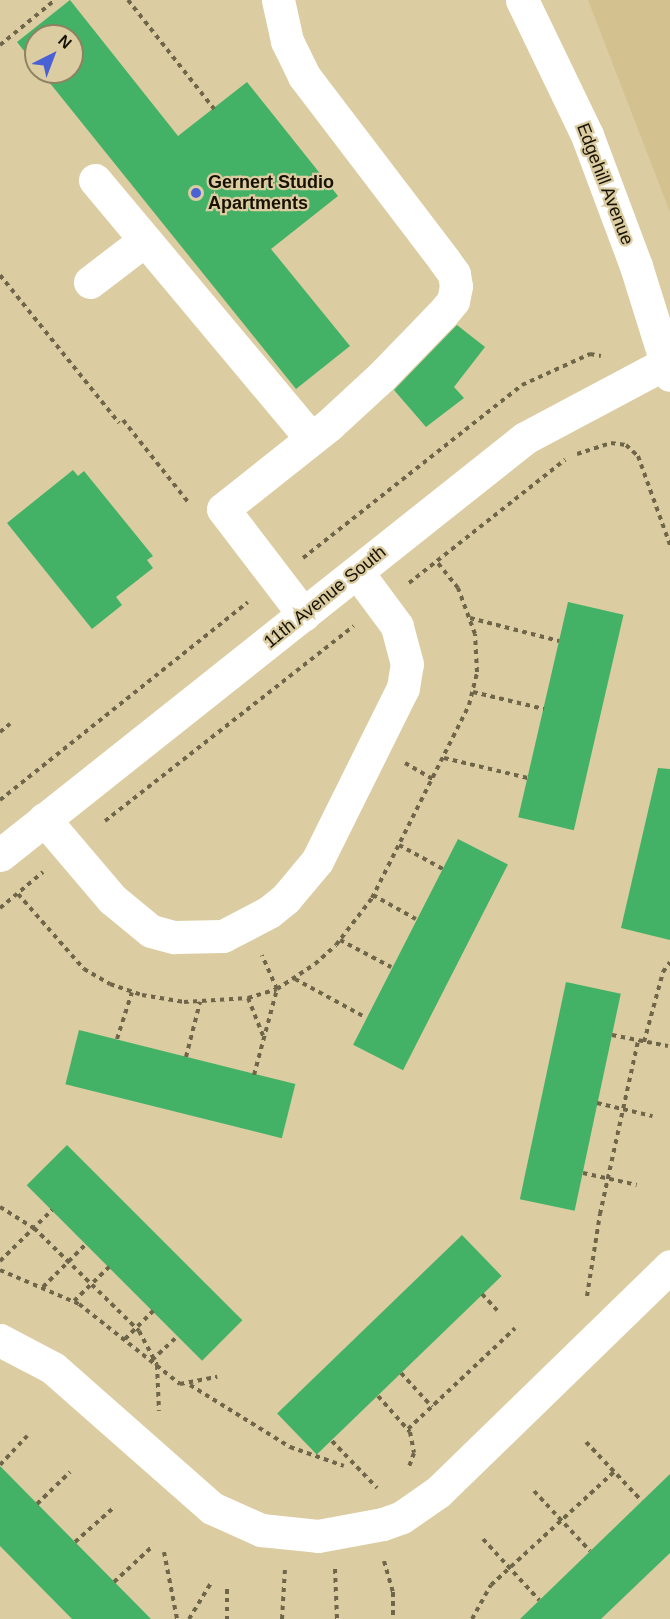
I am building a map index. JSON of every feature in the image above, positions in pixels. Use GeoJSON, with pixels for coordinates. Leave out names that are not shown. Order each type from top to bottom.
{"type":"FeatureCollection","features":[{"type":"Feature","properties":{"kind":"street"},"geometry":{"type":"LineString","coordinates":[[278,0],[287,41],[304,76],[444,260],[453,274],[456,286],[453,301],[416,343],[311,438],[223,509],[304,615]]}},
{"type":"Feature","properties":{"kind":"street","name":"Edgehill Avenue"},"geometry":{"type":"LineString","coordinates":[[522,0],[587,135],[636,266],[669,367]]}},
{"type":"Feature","properties":{"kind":"street"},"geometry":{"type":"LineString","coordinates":[[95,180],[311,438]]}},
{"type":"Feature","properties":{"kind":"street"},"geometry":{"type":"LineString","coordinates":[[90,282],[145,240]]}},
{"type":"Feature","properties":{"kind":"street","name":"11th Avenue South"},"geometry":{"type":"LineString","coordinates":[[0,855],[525,438],[669,367]]}},
{"type":"Feature","properties":{"kind":"street"},"geometry":{"type":"LineString","coordinates":[[44,819],[112,899],[132,919],[152,930],[196,938],[223,936],[249,925],[286,898],[317,861],[403,688],[407,664],[397,626],[357,572]]}},
{"type":"Feature","properties":{"kind":"street"},"geometry":{"type":"LineString","coordinates":[[0,1340],[61,1375],[212,1508],[243,1524],[287,1535],[333,1534],[374,1527],[402,1517],[444,1486],[670,1266]]}},
{"type":"Feature","properties":{"kind":"path"},"geometry":{"type":"LineString","coordinates":[[0,45],[56,0]]}},
{"type":"Feature","properties":{"kind":"path"},"geometry":{"type":"LineString","coordinates":[[128,0],[214,109]]}},
{"type":"Feature","properties":{"kind":"path"},"geometry":{"type":"LineString","coordinates":[[0,275],[119,423]]}},
{"type":"Feature","properties":{"kind":"path"},"geometry":{"type":"LineString","coordinates":[[404,587],[566,460],[611,443],[626,446],[638,456],[670,545]]}},
{"type":"Feature","properties":{"kind":"path"},"geometry":{"type":"LineString","coordinates":[[470,618],[559,641]]}},
{"type":"Feature","properties":{"kind":"path"},"geometry":{"type":"LineString","coordinates":[[102,824],[357,624]]}},
{"type":"Feature","properties":{"kind":"path"},"geometry":{"type":"LineString","coordinates":[[473,692],[544,709]]}},
{"type":"Feature","properties":{"kind":"path"},"geometry":{"type":"LineString","coordinates":[[0,732],[9,724]]}},
{"type":"Feature","properties":{"kind":"path"},"geometry":{"type":"LineString","coordinates":[[444,758],[528,778]]}},
{"type":"Feature","properties":{"kind":"path"},"geometry":{"type":"LineString","coordinates":[[399,845],[442,869]]}},
{"type":"Feature","properties":{"kind":"path"},"geometry":{"type":"LineString","coordinates":[[0,908],[50,866]]}},
{"type":"Feature","properties":{"kind":"path"},"geometry":{"type":"LineString","coordinates":[[373,895],[416,919]]}},
{"type":"Feature","properties":{"kind":"path"},"geometry":{"type":"LineString","coordinates":[[249,925],[277,989],[254,1075]]}},
{"type":"Feature","properties":{"kind":"path"},"geometry":{"type":"LineString","coordinates":[[340,940],[391,967]]}},
{"type":"Feature","properties":{"kind":"path"},"geometry":{"type":"LineString","coordinates":[[644,1042],[663,972],[670,962]]}},
{"type":"Feature","properties":{"kind":"path"},"geometry":{"type":"LineString","coordinates":[[295,979],[365,1017]]}},
{"type":"Feature","properties":{"kind":"path"},"geometry":{"type":"LineString","coordinates":[[117,1039],[132,992]]}},
{"type":"Feature","properties":{"kind":"path"},"geometry":{"type":"LineString","coordinates":[[248,998],[264,1038]]}},
{"type":"Feature","properties":{"kind":"path"},"geometry":{"type":"LineString","coordinates":[[186,1057],[200,1002]]}},
{"type":"Feature","properties":{"kind":"path"},"geometry":{"type":"LineString","coordinates":[[612,1035],[668,1046]]}},
{"type":"Feature","properties":{"kind":"path"},"geometry":{"type":"LineString","coordinates":[[586,1302],[608,1179],[638,1041]]}},
{"type":"Feature","properties":{"kind":"path"},"geometry":{"type":"LineString","coordinates":[[597,1103],[652,1116]]}},
{"type":"Feature","properties":{"kind":"path"},"geometry":{"type":"LineString","coordinates":[[583,1173],[637,1185]]}},
{"type":"Feature","properties":{"kind":"path"},"geometry":{"type":"LineString","coordinates":[[0,1207],[34,1228],[136,1328],[152,1360]]}},
{"type":"Feature","properties":{"kind":"path"},"geometry":{"type":"LineString","coordinates":[[0,1261],[52,1210]]}},
{"type":"Feature","properties":{"kind":"path"},"geometry":{"type":"LineString","coordinates":[[43,1287],[86,1244]]}},
{"type":"Feature","properties":{"kind":"path"},"geometry":{"type":"LineString","coordinates":[[74,1301],[109,1267]]}},
{"type":"Feature","properties":{"kind":"path"},"geometry":{"type":"LineString","coordinates":[[0,1270],[74,1301],[152,1360],[174,1380],[189,1384],[290,1447],[344,1466]]}},
{"type":"Feature","properties":{"kind":"path"},"geometry":{"type":"LineString","coordinates":[[483,1294],[499,1312]]}},
{"type":"Feature","properties":{"kind":"path"},"geometry":{"type":"LineString","coordinates":[[125,1339],[153,1311]]}},
{"type":"Feature","properties":{"kind":"path"},"geometry":{"type":"LineString","coordinates":[[408,1429],[515,1328]]}},
{"type":"Feature","properties":{"kind":"path"},"geometry":{"type":"LineString","coordinates":[[152,1360],[177,1336]]}},
{"type":"Feature","properties":{"kind":"path"},"geometry":{"type":"LineString","coordinates":[[157,1365],[159,1415]]}},
{"type":"Feature","properties":{"kind":"path"},"geometry":{"type":"LineString","coordinates":[[401,1373],[432,1407]]}},
{"type":"Feature","properties":{"kind":"path"},"geometry":{"type":"LineString","coordinates":[[189,1384],[217,1377]]}},
{"type":"Feature","properties":{"kind":"path"},"geometry":{"type":"LineString","coordinates":[[378,1396],[408,1429],[414,1452],[403,1475]]}},
{"type":"Feature","properties":{"kind":"path"},"geometry":{"type":"LineString","coordinates":[[0,1465],[27,1436]]}},
{"type":"Feature","properties":{"kind":"path"},"geometry":{"type":"LineString","coordinates":[[332,1441],[380,1488],[371,1492]]}},
{"type":"Feature","properties":{"kind":"path"},"geometry":{"type":"LineString","coordinates":[[586,1442],[642,1501]]}},
{"type":"Feature","properties":{"kind":"path"},"geometry":{"type":"LineString","coordinates":[[37,1504],[70,1472]]}},
{"type":"Feature","properties":{"kind":"path"},"geometry":{"type":"LineString","coordinates":[[472,1619],[491,1585],[615,1472]]}},
{"type":"Feature","properties":{"kind":"path"},"geometry":{"type":"LineString","coordinates":[[534,1491],[590,1551]]}},
{"type":"Feature","properties":{"kind":"path"},"geometry":{"type":"LineString","coordinates":[[75,1542],[112,1509]]}},
{"type":"Feature","properties":{"kind":"path"},"geometry":{"type":"LineString","coordinates":[[374,1527],[393,1592],[393,1619]]}},
{"type":"Feature","properties":{"kind":"path"},"geometry":{"type":"LineString","coordinates":[[333,1534],[337,1619]]}},
{"type":"Feature","properties":{"kind":"path"},"geometry":{"type":"LineString","coordinates":[[282,1619],[287,1535]]}},
{"type":"Feature","properties":{"kind":"path"},"geometry":{"type":"LineString","coordinates":[[483,1539],[539,1600]]}},
{"type":"Feature","properties":{"kind":"path"},"geometry":{"type":"LineString","coordinates":[[114,1582],[154,1545]]}},
{"type":"Feature","properties":{"kind":"path"},"geometry":{"type":"LineString","coordinates":[[164,1552],[177,1619]]}},
{"type":"Feature","properties":{"kind":"path"},"geometry":{"type":"LineString","coordinates":[[189,1619],[210,1583]]}},
{"type":"Feature","properties":{"kind":"path"},"geometry":{"type":"LineString","coordinates":[[227,1589],[227,1619]]}},
{"type":"Feature","properties":{"kind":"shaded area"},"geometry":{"type":"Polygon","coordinates":[[[588,0],[670,0],[670,212],[588,0]]]}},
{"type":"Feature","properties":{"kind":"building","name":"Gernert Studio Apartments"},"geometry":{"type":"Polygon","coordinates":[[[70,0],[178,136],[247,82],[338,196],[271,249],[350,346],[296,389],[51,84],[84,84],[84,24],[40,24],[70,0]]]}},
{"type":"Feature","properties":{"kind":"building","name":"Gernert Studio Apartments"},"geometry":{"type":"Polygon","coordinates":[[[24,36],[24,51],[17,42],[24,36]]]}},
{"type":"Feature","properties":{"kind":"building"},"geometry":{"type":"Polygon","coordinates":[[[457,325],[485,347],[454,387],[464,398],[426,427],[394,390],[457,325]]]}},
{"type":"Feature","properties":{"kind":"building"},"geometry":{"type":"Polygon","coordinates":[[[73,470],[78,476],[84,471],[153,556],[147,560],[153,568],[116,597],[122,605],[92,629],[7,523],[73,470]]]}},
{"type":"Feature","properties":{"kind":"building"},"geometry":{"type":"Polygon","coordinates":[[[568,602],[624,615],[574,830],[518,817],[568,602]]]}},
{"type":"Feature","properties":{"kind":"building"},"geometry":{"type":"Polygon","coordinates":[[[658,768],[670,769],[670,940],[621,928],[658,768]]]}},
{"type":"Feature","properties":{"kind":"building"},"geometry":{"type":"Polygon","coordinates":[[[458,839],[508,864],[403,1070],[353,1045],[458,839]]]}},
{"type":"Feature","properties":{"kind":"building"},"geometry":{"type":"Polygon","coordinates":[[[566,982],[621,994],[575,1211],[520,1199],[566,982]]]}},
{"type":"Feature","properties":{"kind":"building"},"geometry":{"type":"Polygon","coordinates":[[[79,1030],[295,1084],[282,1138],[65,1084],[79,1030]]]}},
{"type":"Feature","properties":{"kind":"building"},"geometry":{"type":"Polygon","coordinates":[[[67,1145],[242,1320],[202,1361],[27,1185],[67,1145]]]}},
{"type":"Feature","properties":{"kind":"building"},"geometry":{"type":"Polygon","coordinates":[[[462,1235],[502,1276],[317,1455],[277,1414],[462,1235]]]}},
{"type":"Feature","properties":{"kind":"building"},"geometry":{"type":"Polygon","coordinates":[[[0,1466],[151,1619],[72,1619],[0,1546],[0,1466]]]}},
{"type":"Feature","properties":{"kind":"building"},"geometry":{"type":"Polygon","coordinates":[[[670,1474],[670,1553],[601,1619],[520,1619],[670,1474]]]}},
{"type":"Feature","properties":{"kind":"place","name":"Gernert Studio Apartments"},"geometry":{"type":"Point","coordinates":[196,193]}}]}
